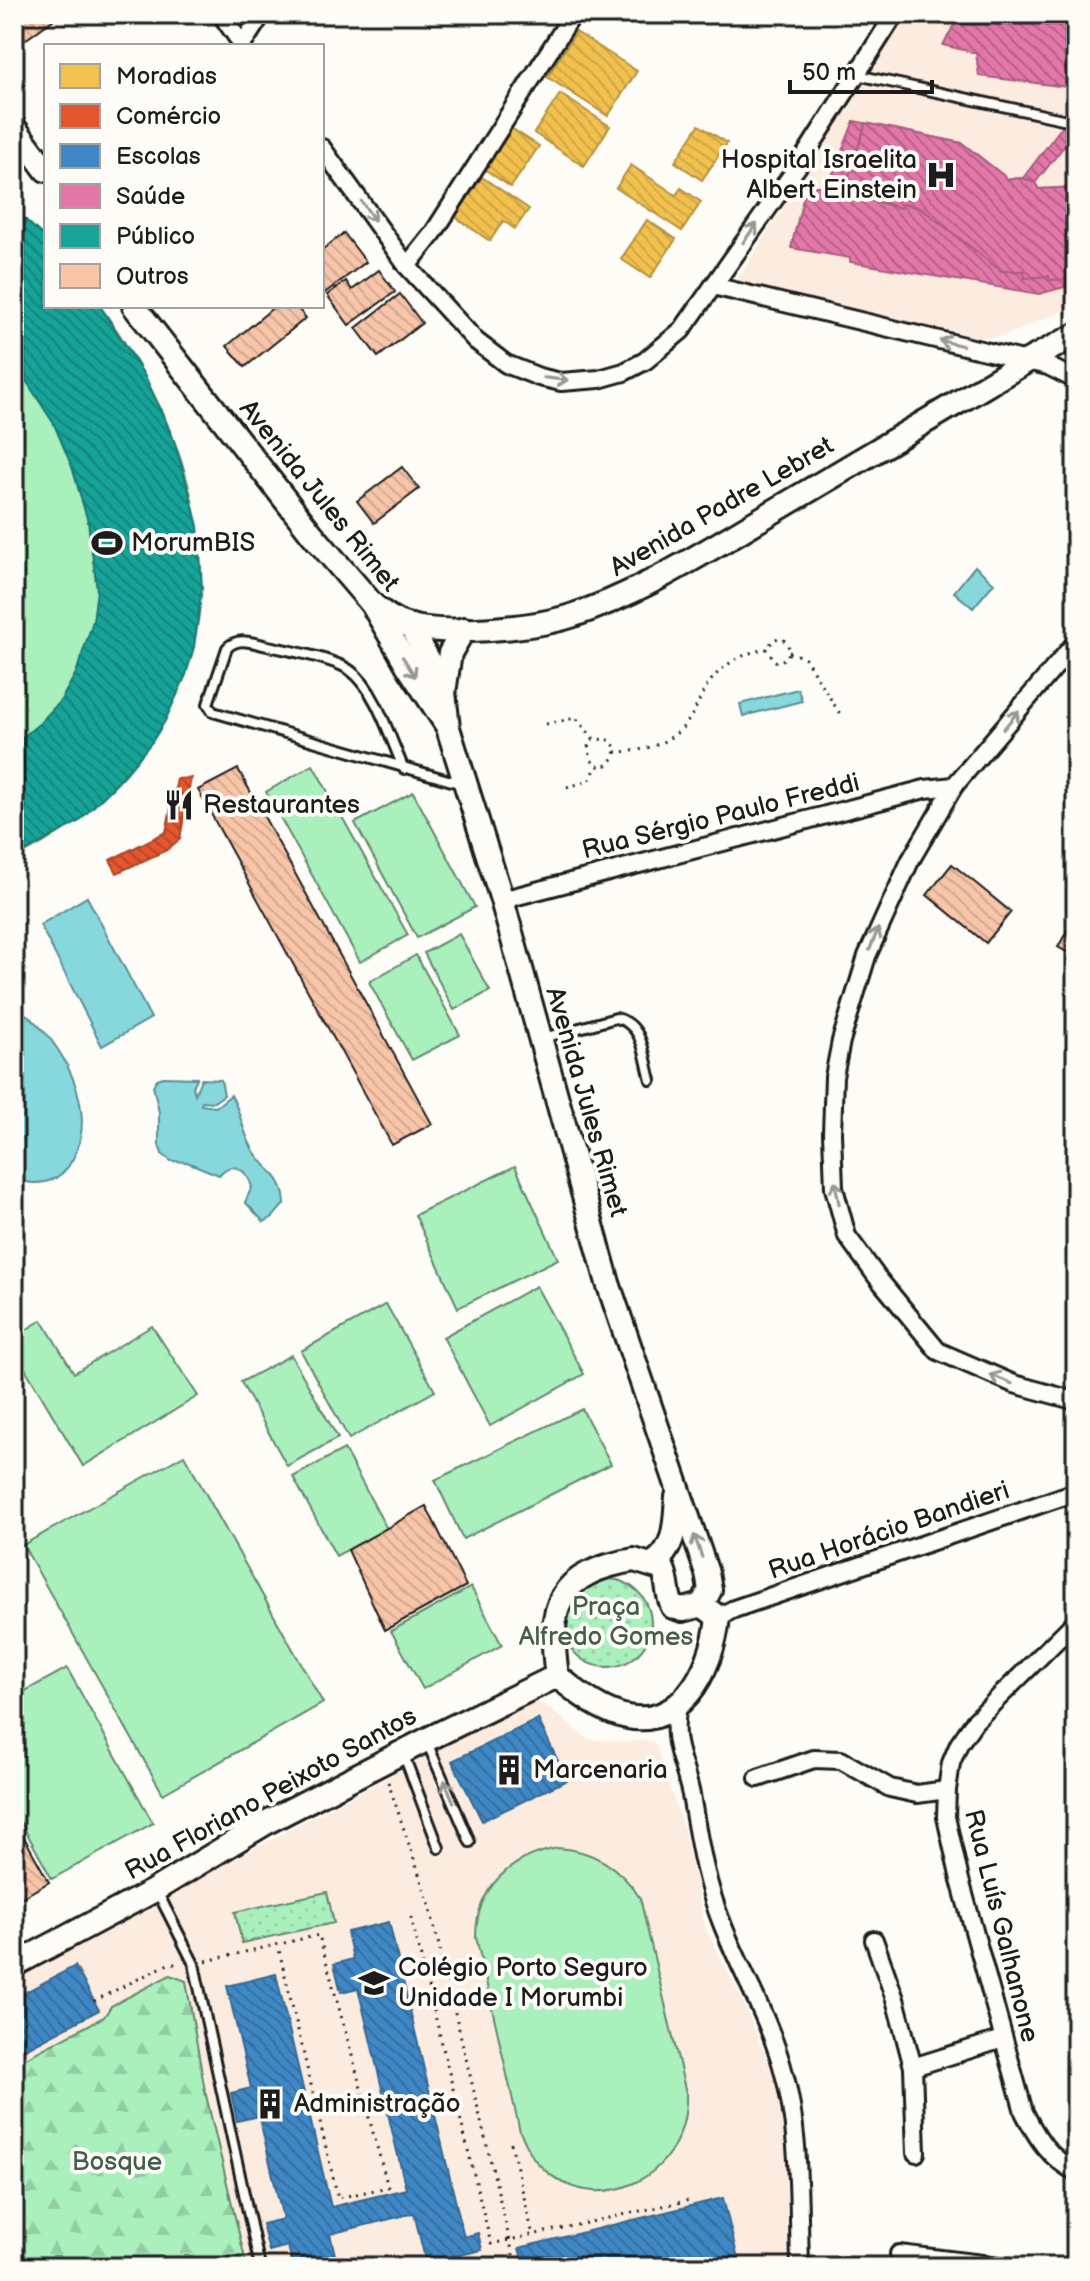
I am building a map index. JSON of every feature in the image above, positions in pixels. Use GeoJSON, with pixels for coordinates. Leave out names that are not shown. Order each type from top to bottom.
{"type":"FeatureCollection","features":[{"type":"Feature","properties":{"kind":"street"},"geometry":{"type":"LineString","coordinates":[[221,14],[242,44]]}},
{"type":"Feature","properties":{"kind":"street"},"geometry":{"type":"LineString","coordinates":[[244,44],[262,14]]}},
{"type":"Feature","properties":{"kind":"street"},"geometry":{"type":"LineString","coordinates":[[407,266],[434,232],[573,14]]}},
{"type":"Feature","properties":{"kind":"street"},"geometry":{"type":"LineString","coordinates":[[324,151],[407,266],[476,341],[506,364],[539,377],[561,382],[599,379],[624,372],[645,361],[682,330],[800,163],[895,14]]}},
{"type":"Feature","properties":{"kind":"street"},"geometry":{"type":"LineString","coordinates":[[14,127],[44,167]]}},
{"type":"Feature","properties":{"kind":"street"},"geometry":{"type":"LineString","coordinates":[[713,286],[1048,366],[1076,380]]}},
{"type":"Feature","properties":{"kind":"street","name":"Avenida Jules Rimet"},"geometry":{"type":"LineString","coordinates":[[136,308],[303,522],[372,604],[448,728]]}},
{"type":"Feature","properties":{"kind":"street","name":"Avenida Padre Lebret"},"geometry":{"type":"LineString","coordinates":[[372,604],[390,618],[411,626],[464,629],[533,626],[614,601],[704,552],[1076,335]]}},
{"type":"Feature","properties":{"kind":"street","name":"Avenida Jules Rimet"},"geometry":{"type":"LineString","coordinates":[[411,626],[444,692],[448,728],[502,900],[608,1283],[707,1573],[710,1611]]}},
{"type":"Feature","properties":{"kind":"street"},"geometry":{"type":"LineString","coordinates":[[444,692],[450,653],[464,629]]}},
{"type":"Feature","properties":{"kind":"street"},"geometry":{"type":"LineString","coordinates":[[1076,642],[954,786],[910,861],[867,956],[841,1041],[834,1077],[832,1133],[834,1188],[847,1236],[938,1351],[1014,1384],[1076,1401]]}},
{"type":"Feature","properties":{"kind":"street","name":"Rua Sérgio Paulo Freddi"},"geometry":{"type":"LineString","coordinates":[[502,900],[925,789],[954,786]]}},
{"type":"Feature","properties":{"kind":"street","name":"Avenida Jules Rimet"},"geometry":{"type":"LineString","coordinates":[[652,1564],[659,1560],[674,1537],[678,1488]]}},
{"type":"Feature","properties":{"kind":"street","name":"Rua Horácio Bandieri"},"geometry":{"type":"LineString","coordinates":[[710,1611],[734,1609],[1076,1492]]}},
{"type":"Feature","properties":{"kind":"street"},"geometry":{"type":"LineString","coordinates":[[678,1706],[655,1716],[634,1718],[614,1713],[577,1692],[557,1676],[553,1624],[560,1599],[572,1586],[601,1568],[634,1560],[663,1569],[668,1580],[668,1599],[673,1607],[710,1611],[716,1642],[703,1676],[678,1706],[674,1722],[675,1742],[691,1793],[697,1839],[710,1891],[768,2026],[789,2095],[795,2136],[800,2267]]}},
{"type":"Feature","properties":{"kind":"street","name":"Rua Luís Galhanone"},"geometry":{"type":"LineString","coordinates":[[1076,1621],[975,1721],[959,1744],[951,1763],[946,1817],[960,1880],[1024,2112],[1037,2140],[1054,2159],[1076,2172]]}},
{"type":"Feature","properties":{"kind":"street","name":"Rua Floriano Peixoto Santos"},"geometry":{"type":"LineString","coordinates":[[14,1965],[153,1891],[269,1821],[557,1676]]}},
{"type":"Feature","properties":{"kind":"street"},"geometry":{"type":"LineString","coordinates":[[758,1778],[814,1759],[841,1760],[890,1788],[917,1794],[947,1790]]}},
{"type":"Feature","properties":{"kind":"street"},"geometry":{"type":"LineString","coordinates":[[874,1940],[895,1999],[913,2067],[916,2153]]}},
{"type":"Feature","properties":{"kind":"street"},"geometry":{"type":"LineString","coordinates":[[913,2067],[1003,2039]]}},
{"type":"Feature","properties":{"kind":"street"},"geometry":{"type":"LineString","coordinates":[[899,2254],[1007,2267]]}},
{"type":"Feature","properties":{"kind":"lane"},"geometry":{"type":"LineString","coordinates":[[857,75],[1067,120]]}},
{"type":"Feature","properties":{"kind":"lane"},"geometry":{"type":"LineString","coordinates":[[404,769],[368,691],[351,670],[283,649],[244,641],[234,642],[227,648],[208,704],[213,712],[404,769],[466,785]]}},
{"type":"Feature","properties":{"kind":"lane"},"geometry":{"type":"LineString","coordinates":[[539,1039],[616,1018],[628,1021],[637,1031],[651,1080]]}},
{"type":"Feature","properties":{"kind":"lane"},"geometry":{"type":"LineString","coordinates":[[426,1740],[470,1842]]}},
{"type":"Feature","properties":{"kind":"lane"},"geometry":{"type":"LineString","coordinates":[[403,1752],[439,1848]]}},
{"type":"Feature","properties":{"kind":"lane"},"geometry":{"type":"LineString","coordinates":[[153,1891],[161,1899],[194,1964],[260,2267]]}},
{"type":"Feature","properties":{"kind":"path"},"geometry":{"type":"LineString","coordinates":[[778,638],[786,641],[789,652],[780,662],[770,656],[768,649],[772,641],[778,638]]}},
{"type":"Feature","properties":{"kind":"path"},"geometry":{"type":"LineString","coordinates":[[616,752],[651,747],[668,739],[684,727],[712,679],[726,665],[768,649]]}},
{"type":"Feature","properties":{"kind":"path"},"geometry":{"type":"LineString","coordinates":[[789,652],[805,658],[840,714]]}},
{"type":"Feature","properties":{"kind":"path"},"geometry":{"type":"LineString","coordinates":[[546,724],[576,718],[594,739],[610,740],[616,752],[607,765],[598,766],[591,760],[588,745],[594,739]]}},
{"type":"Feature","properties":{"kind":"path"},"geometry":{"type":"LineString","coordinates":[[567,787],[589,781],[598,766]]}},
{"type":"Feature","properties":{"kind":"path"},"geometry":{"type":"LineString","coordinates":[[382,1763],[429,1904],[516,2267]]}},
{"type":"Feature","properties":{"kind":"path"},"geometry":{"type":"LineString","coordinates":[[411,1917],[491,2244],[690,2200]]}},
{"type":"Feature","properties":{"kind":"path"},"geometry":{"type":"LineString","coordinates":[[278,1946],[338,2198],[388,2187],[319,1935]]}},
{"type":"Feature","properties":{"kind":"path"},"geometry":{"type":"LineString","coordinates":[[511,2143],[533,2235]]}},
{"type":"Feature","properties":{"kind":"shaded area","name":"Hospital Israelita Albert Einstein"},"geometry":{"type":"Polygon","coordinates":[[[907,14],[1076,14],[1076,305],[1009,334],[990,338],[732,288],[907,14]]]}},
{"type":"Feature","properties":{"kind":"shaded area","name":"Colégio Porto Seguro Unidade I Morumbi"},"geometry":{"type":"Polygon","coordinates":[[[526,1702],[542,1703],[588,1739],[655,1743],[684,1830],[705,1927],[738,1991],[773,2073],[785,2137],[788,2267],[14,2267],[14,1975],[526,1702]]]}},
{"type":"Feature","properties":{"kind":"green space","name":"MorumBIS"},"geometry":{"type":"Polygon","coordinates":[[[14,209],[44,237],[44,308],[101,308],[136,361],[165,419],[187,479],[199,540],[200,601],[189,661],[165,719],[125,775],[74,822],[14,858],[14,209]]]}},
{"type":"Feature","properties":{"kind":"green space"},"geometry":{"type":"Polygon","coordinates":[[[313,765],[408,935],[360,962],[266,792],[313,765]]]}},
{"type":"Feature","properties":{"kind":"green space"},"geometry":{"type":"Polygon","coordinates":[[[413,792],[475,907],[417,938],[355,823],[413,792]]]}},
{"type":"Feature","properties":{"kind":"green space"},"geometry":{"type":"Polygon","coordinates":[[[459,934],[490,991],[454,1010],[424,953],[459,934]]]}},
{"type":"Feature","properties":{"kind":"green space"},"geometry":{"type":"Polygon","coordinates":[[[416,955],[460,1035],[412,1060],[369,982],[416,955]]]}},
{"type":"Feature","properties":{"kind":"green space"},"geometry":{"type":"Polygon","coordinates":[[[515,1166],[558,1259],[458,1308],[415,1215],[515,1166]]]}},
{"type":"Feature","properties":{"kind":"green space"},"geometry":{"type":"Polygon","coordinates":[[[536,1286],[584,1374],[490,1426],[443,1337],[536,1286]]]}},
{"type":"Feature","properties":{"kind":"green space"},"geometry":{"type":"Polygon","coordinates":[[[386,1304],[435,1391],[349,1439],[301,1351],[386,1304]]]}},
{"type":"Feature","properties":{"kind":"green space"},"geometry":{"type":"Polygon","coordinates":[[[42,1320],[74,1373],[152,1326],[198,1396],[83,1466],[14,1350],[14,1337],[42,1320]]]}},
{"type":"Feature","properties":{"kind":"green space"},"geometry":{"type":"Polygon","coordinates":[[[291,1355],[338,1438],[287,1466],[241,1382],[291,1355]]]}},
{"type":"Feature","properties":{"kind":"green space"},"geometry":{"type":"Polygon","coordinates":[[[582,1409],[611,1464],[463,1539],[435,1480],[582,1409]]]}},
{"type":"Feature","properties":{"kind":"green space"},"geometry":{"type":"Polygon","coordinates":[[[344,1449],[387,1529],[336,1556],[293,1477],[344,1449]]]}},
{"type":"Feature","properties":{"kind":"green space"},"geometry":{"type":"Polygon","coordinates":[[[184,1455],[323,1703],[163,1794],[23,1545],[184,1455]]]}},
{"type":"Feature","properties":{"kind":"green space","name":"Praça Alfredo Gomes"},"geometry":{"type":"Polygon","coordinates":[[[607,1579],[632,1586],[644,1598],[651,1623],[644,1648],[632,1660],[607,1667],[582,1660],[570,1648],[563,1623],[570,1598],[582,1586],[607,1579]]]}},
{"type":"Feature","properties":{"kind":"green space"},"geometry":{"type":"Polygon","coordinates":[[[471,1587],[502,1645],[423,1689],[391,1631],[471,1587]]]}},
{"type":"Feature","properties":{"kind":"green space"},"geometry":{"type":"Polygon","coordinates":[[[67,1668],[153,1823],[52,1879],[14,1810],[14,1697],[67,1668]]]}},
{"type":"Feature","properties":{"kind":"green space"},"geometry":{"type":"Polygon","coordinates":[[[558,1848],[583,1852],[605,1862],[624,1877],[640,1898],[686,2093],[683,2123],[672,2149],[655,2169],[633,2184],[608,2190],[583,2189],[558,2180],[535,2160],[529,2150],[520,2132],[476,1937],[482,1904],[499,1878],[525,1859],[558,1848]]]}},
{"type":"Feature","properties":{"kind":"green space"},"geometry":{"type":"Polygon","coordinates":[[[327,1892],[334,1923],[242,1943],[235,1912],[327,1892]]]}},
{"type":"Feature","properties":{"kind":"green space","name":"Bosque"},"geometry":{"type":"Polygon","coordinates":[[[170,1975],[186,1981],[205,2091],[247,2267],[14,2267],[14,2064],[104,2017],[111,2006],[170,1975]]]}},
{"type":"Feature","properties":{"kind":"water"},"geometry":{"type":"Polygon","coordinates":[[[975,566],[994,583],[973,608],[954,592],[975,566]]]}},
{"type":"Feature","properties":{"kind":"water"},"geometry":{"type":"Polygon","coordinates":[[[798,689],[802,701],[743,716],[740,704],[798,689]]]}},
{"type":"Feature","properties":{"kind":"water"},"geometry":{"type":"Polygon","coordinates":[[[87,897],[151,1018],[102,1046],[40,925],[87,897]]]}},
{"type":"Feature","properties":{"kind":"water"},"geometry":{"type":"Polygon","coordinates":[[[14,1006],[30,1017],[57,1049],[68,1068],[81,1109],[81,1130],[74,1158],[56,1178],[40,1183],[14,1178],[14,1006]]]}},
{"type":"Feature","properties":{"kind":"water"},"geometry":{"type":"Polygon","coordinates":[[[197,1078],[193,1087],[195,1094],[201,1079],[221,1080],[224,1095],[214,1102],[202,1101],[201,1105],[216,1107],[231,1095],[252,1147],[275,1176],[284,1194],[285,1203],[273,1217],[264,1222],[245,1202],[252,1187],[243,1171],[234,1167],[219,1175],[187,1162],[171,1161],[162,1154],[159,1112],[153,1086],[157,1079],[197,1078]]]}},
{"type":"Feature","properties":{"kind":"building: Moradias"},"geometry":{"type":"Polygon","coordinates":[[[576,32],[637,71],[608,116],[547,77],[576,32]]]}},
{"type":"Feature","properties":{"kind":"building: Moradias"},"geometry":{"type":"Polygon","coordinates":[[[560,94],[610,126],[584,166],[534,133],[560,94]]]}},
{"type":"Feature","properties":{"kind":"building: Moradias"},"geometry":{"type":"Polygon","coordinates":[[[699,125],[727,143],[702,180],[675,162],[699,125]]]}},
{"type":"Feature","properties":{"kind":"building: Moradias"},"geometry":{"type":"Polygon","coordinates":[[[511,128],[539,146],[511,187],[484,169],[511,128]]]}},
{"type":"Feature","properties":{"kind":"building: Moradias"},"geometry":{"type":"Polygon","coordinates":[[[631,165],[676,195],[681,188],[701,202],[682,231],[616,188],[631,165]]]}},
{"type":"Feature","properties":{"kind":"building: Moradias"},"geometry":{"type":"Polygon","coordinates":[[[482,177],[529,209],[515,229],[503,221],[490,241],[455,217],[482,177]]]}},
{"type":"Feature","properties":{"kind":"building: Moradias"},"geometry":{"type":"Polygon","coordinates":[[[647,220],[676,239],[650,278],[621,259],[647,220]]]}},
{"type":"Feature","properties":{"kind":"building: Comércio","name":"Restaurantes"},"geometry":{"type":"Polygon","coordinates":[[[191,778],[180,839],[167,850],[117,873],[110,860],[166,832],[177,779],[191,778]]]}},
{"type":"Feature","properties":{"kind":"building: Escolas","name":"Marcenaria"},"geometry":{"type":"Polygon","coordinates":[[[538,1719],[567,1780],[482,1821],[452,1761],[538,1719]]]}},
{"type":"Feature","properties":{"kind":"building: Escolas","name":"Administração"},"geometry":{"type":"Polygon","coordinates":[[[389,1922],[464,2237],[478,2233],[482,2250],[447,2258],[450,2267],[427,2267],[414,2213],[330,2234],[338,2267],[293,2267],[288,2246],[269,2251],[262,2224],[283,2219],[259,2116],[237,2121],[231,2093],[251,2088],[227,1986],[276,1974],[331,2207],[406,2189],[358,1988],[341,1992],[334,1964],[353,1959],[347,1932],[389,1922]]]}},
{"type":"Feature","properties":{"kind":"building: Escolas"},"geometry":{"type":"Polygon","coordinates":[[[75,1966],[99,2010],[14,2055],[14,1998],[75,1966]]]}},
{"type":"Feature","properties":{"kind":"building: Escolas"},"geometry":{"type":"Polygon","coordinates":[[[723,2198],[740,2267],[524,2267],[519,2248],[723,2198]]]}},
{"type":"Feature","properties":{"kind":"building: Saúde"},"geometry":{"type":"Polygon","coordinates":[[[960,14],[1076,14],[1076,88],[979,76],[976,53],[943,45],[960,14]]]}},
{"type":"Feature","properties":{"kind":"building: Saúde"},"geometry":{"type":"Polygon","coordinates":[[[1076,108],[1076,131],[1035,183],[1023,178],[1076,108]]]}},
{"type":"Feature","properties":{"kind":"building: Saúde"},"geometry":{"type":"Polygon","coordinates":[[[854,121],[962,143],[1008,179],[1023,178],[1035,183],[1039,189],[1076,187],[1076,284],[1039,294],[850,262],[850,258],[791,248],[806,186],[828,186],[854,121]]]}},
{"type":"Feature","properties":{"kind":"building: Saúde"},"geometry":{"type":"Polygon","coordinates":[[[866,123],[962,143],[1008,179],[1023,178],[1035,183],[1039,189],[1076,187],[1076,279],[1049,280],[1049,276],[1025,278],[1024,271],[1001,271],[921,208],[903,204],[901,208],[854,196],[848,179],[866,123]]]}},
{"type":"Feature","properties":{"kind":"building: Público","name":"MorumBIS"},"geometry":{"type":"Polygon","coordinates":[[[14,209],[44,237],[44,308],[101,308],[146,378],[174,441],[189,492],[198,526],[202,587],[194,647],[186,675],[152,742],[78,822],[14,858],[14,744],[40,723],[61,700],[76,673],[93,621],[97,590],[88,522],[72,467],[54,424],[14,362],[14,209]]]}},
{"type":"Feature","properties":{"kind":"building: Outros"},"geometry":{"type":"Polygon","coordinates":[[[14,14],[50,14],[54,19],[14,48],[14,14]]]}},
{"type":"Feature","properties":{"kind":"building: Outros"},"geometry":{"type":"Polygon","coordinates":[[[344,233],[366,262],[324,294],[324,248],[344,233]]]}},
{"type":"Feature","properties":{"kind":"building: Outros"},"geometry":{"type":"Polygon","coordinates":[[[379,270],[395,292],[349,325],[327,295],[346,281],[352,290],[379,270]]]}},
{"type":"Feature","properties":{"kind":"building: Outros"},"geometry":{"type":"Polygon","coordinates":[[[400,294],[422,323],[378,357],[356,328],[400,294]]]}},
{"type":"Feature","properties":{"kind":"building: Outros"},"geometry":{"type":"Polygon","coordinates":[[[273,308],[298,308],[306,318],[245,367],[227,346],[273,308]]]}},
{"type":"Feature","properties":{"kind":"building: Outros"},"geometry":{"type":"Polygon","coordinates":[[[402,467],[419,489],[374,523],[357,501],[402,467]]]}},
{"type":"Feature","properties":{"kind":"building: Outros"},"geometry":{"type":"Polygon","coordinates":[[[238,769],[432,1124],[392,1145],[198,790],[238,769]]]}},
{"type":"Feature","properties":{"kind":"building: Outros"},"geometry":{"type":"Polygon","coordinates":[[[952,864],[1011,912],[986,943],[927,895],[952,864]]]}},
{"type":"Feature","properties":{"kind":"building: Outros"},"geometry":{"type":"Polygon","coordinates":[[[1076,915],[1076,957],[1058,947],[1076,915]]]}},
{"type":"Feature","properties":{"kind":"building: Outros"},"geometry":{"type":"Polygon","coordinates":[[[426,1506],[466,1586],[385,1630],[348,1550],[426,1506]]]}},
{"type":"Feature","properties":{"kind":"building: Outros"},"geometry":{"type":"Polygon","coordinates":[[[20,1830],[49,1882],[14,1902],[14,1833],[20,1830]]]}},
{"type":"Feature","properties":{"kind":"place","name":"Hospital Israelita Albert Einstein"},"geometry":{"type":"Point","coordinates":[941,175]}},
{"type":"Feature","properties":{"kind":"place","name":"MorumBIS"},"geometry":{"type":"Point","coordinates":[107,543]}},
{"type":"Feature","properties":{"kind":"place","name":"Restaurantes"},"geometry":{"type":"Point","coordinates":[179,805]}},
{"type":"Feature","properties":{"kind":"place","name":"Marcenaria"},"geometry":{"type":"Point","coordinates":[509,1770]}},
{"type":"Feature","properties":{"kind":"place","name":"Colégio Porto Seguro Unidade I Morumbi"},"geometry":{"type":"Point","coordinates":[374,1983]}},
{"type":"Feature","properties":{"kind":"place","name":"Administração"},"geometry":{"type":"Point","coordinates":[270,2104]}}]}
